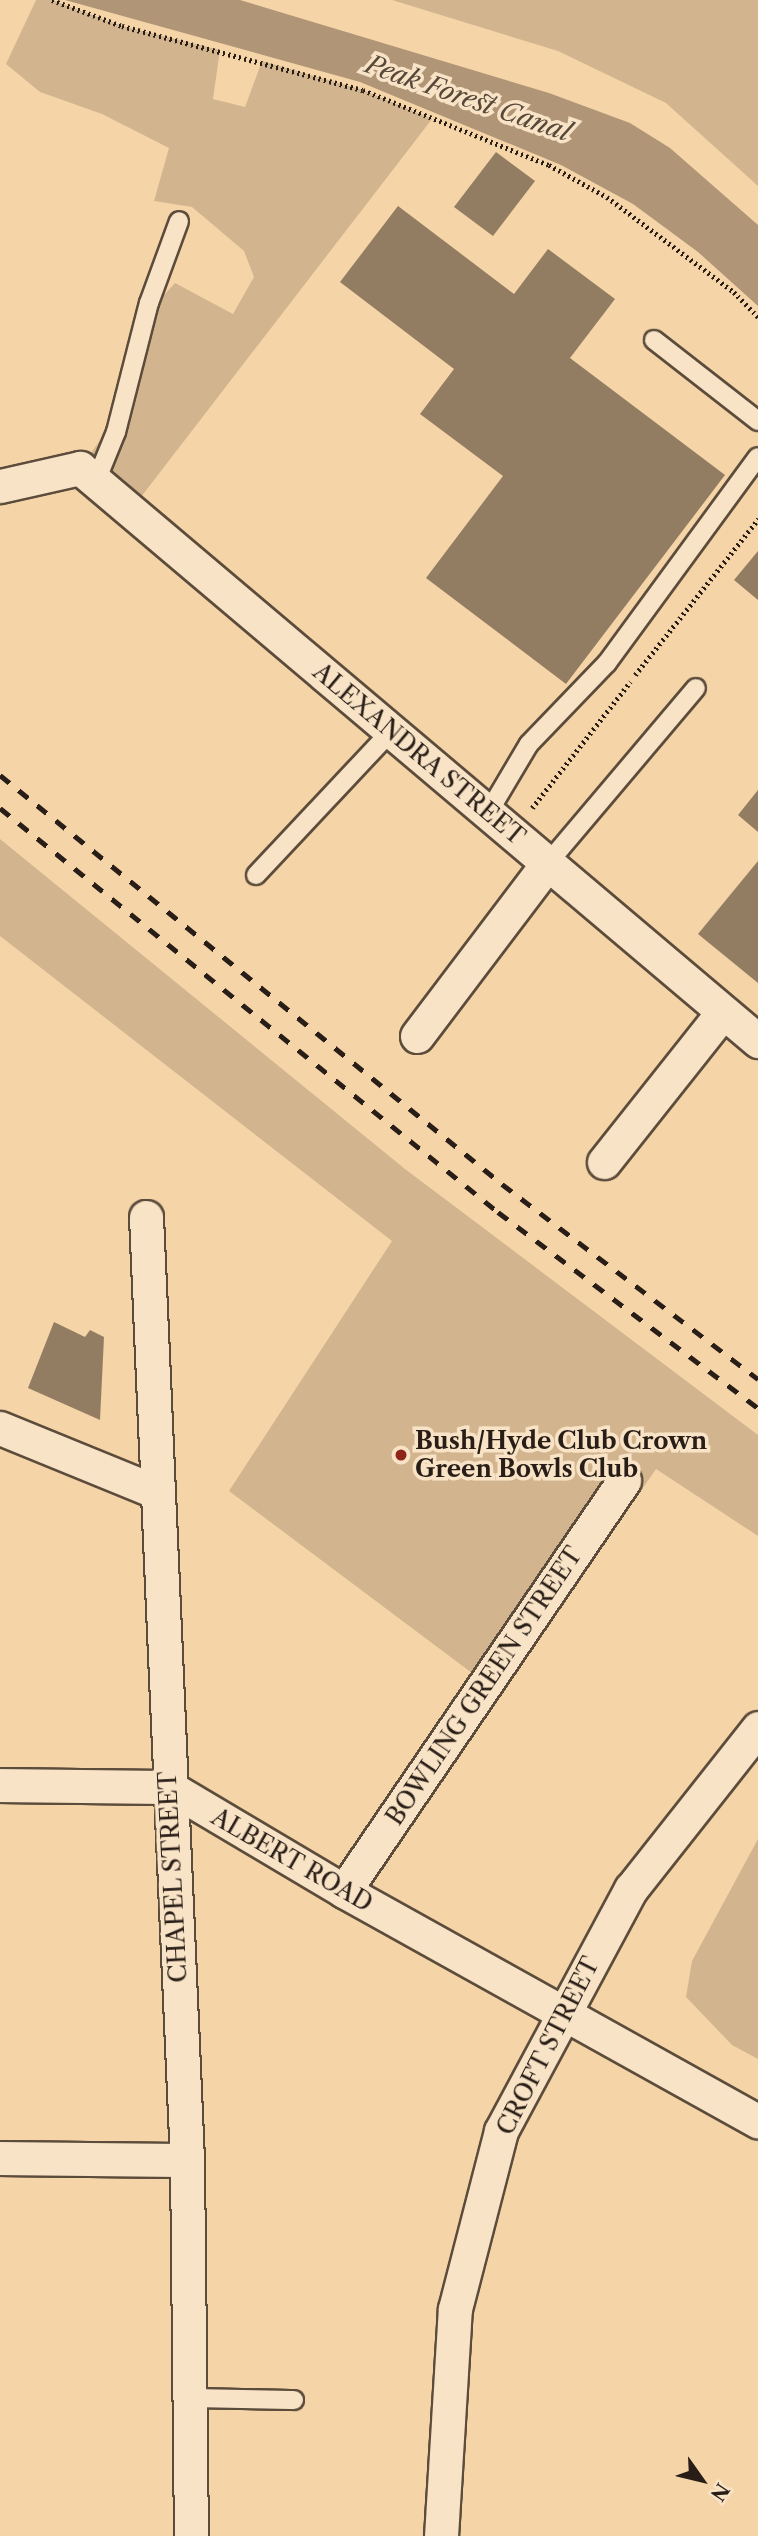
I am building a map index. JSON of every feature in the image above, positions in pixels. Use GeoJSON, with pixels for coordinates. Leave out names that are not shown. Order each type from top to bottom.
{"type":"FeatureCollection","features":[{"type":"Feature","properties":{"kind":"street"},"geometry":{"type":"LineString","coordinates":[[0,486],[88,474]]}},
{"type":"Feature","properties":{"kind":"street","name":"ALEXANDRA STREET"},"geometry":{"type":"LineString","coordinates":[[88,474],[758,1041]]}},
{"type":"Feature","properties":{"kind":"street"},"geometry":{"type":"LineString","coordinates":[[417,1035],[548,863]]}},
{"type":"Feature","properties":{"kind":"street"},"geometry":{"type":"LineString","coordinates":[[604,1162],[723,1012]]}},
{"type":"Feature","properties":{"kind":"street","name":"CHAPEL STREET"},"geometry":{"type":"LineString","coordinates":[[146,1217],[187,2160],[191,2536]]}},
{"type":"Feature","properties":{"kind":"street"},"geometry":{"type":"LineString","coordinates":[[0,1428],[157,1493]]}},
{"type":"Feature","properties":{"kind":"street","name":"BOWLING GREEN STREET"},"geometry":{"type":"LineString","coordinates":[[344,1891],[624,1480]]}},
{"type":"Feature","properties":{"kind":"street","name":"CROFT STREET"},"geometry":{"type":"LineString","coordinates":[[441,2536],[455,2309],[501,2131],[631,1889],[758,1728]]}},
{"type":"Feature","properties":{"kind":"street"},"geometry":{"type":"LineString","coordinates":[[0,1785],[169,1787]]}},
{"type":"Feature","properties":{"kind":"street","name":"ALBERT ROAD"},"geometry":{"type":"LineString","coordinates":[[169,1787],[344,1891],[758,2122]]}},
{"type":"Feature","properties":{"kind":"street"},"geometry":{"type":"LineString","coordinates":[[0,2158],[187,2160]]}},
{"type":"Feature","properties":{"kind":"lane"},"geometry":{"type":"LineString","coordinates":[[88,474],[116,432],[149,303],[178,221]]}},
{"type":"Feature","properties":{"kind":"lane"},"geometry":{"type":"LineString","coordinates":[[654,340],[758,421]]}},
{"type":"Feature","properties":{"kind":"lane"},"geometry":{"type":"LineString","coordinates":[[488,813],[529,744],[607,663],[758,457]]}},
{"type":"Feature","properties":{"kind":"lane"},"geometry":{"type":"LineString","coordinates":[[548,863],[696,688]]}},
{"type":"Feature","properties":{"kind":"lane"},"geometry":{"type":"LineString","coordinates":[[256,876],[391,731]]}},
{"type":"Feature","properties":{"kind":"lane"},"geometry":{"type":"LineString","coordinates":[[190,2398],[294,2400]]}},
{"type":"Feature","properties":{"kind":"path"},"geometry":{"type":"LineString","coordinates":[[52,0],[122,26],[363,90],[548,165],[607,197],[734,292],[758,317]]}},
{"type":"Feature","properties":{"kind":"shaded area"},"geometry":{"type":"Polygon","coordinates":[[[36,0],[52,0],[122,26],[220,50],[213,99],[245,107],[262,61],[363,90],[432,119],[131,510],[80,468],[101,439],[156,304],[175,283],[233,314],[254,277],[244,251],[192,207],[154,201],[169,148],[102,114],[40,92],[6,64],[36,0]]]}},
{"type":"Feature","properties":{"kind":"shaded area"},"geometry":{"type":"Polygon","coordinates":[[[392,0],[758,0],[758,186],[666,103],[558,51],[392,0]]]}},
{"type":"Feature","properties":{"kind":"shaded area"},"geometry":{"type":"Polygon","coordinates":[[[0,839],[405,1169],[758,1435],[758,1536],[656,1469],[500,1694],[229,1491],[392,1241],[0,936],[0,839]]]}},
{"type":"Feature","properties":{"kind":"shaded area"},"geometry":{"type":"Polygon","coordinates":[[[758,1839],[758,2059],[732,2045],[686,1997],[692,1961],[758,1839]]]}},
{"type":"Feature","properties":{"kind":"water","name":"Peak Forest Canal"},"geometry":{"type":"Polygon","coordinates":[[[65,0],[240,0],[549,93],[630,123],[670,148],[758,225],[758,306],[698,252],[633,204],[561,165],[360,82],[65,0]]]}},
{"type":"Feature","properties":{"kind":"building"},"geometry":{"type":"Polygon","coordinates":[[[496,152],[535,181],[493,236],[454,207],[496,152]]]}},
{"type":"Feature","properties":{"kind":"building"},"geometry":{"type":"Polygon","coordinates":[[[398,206],[514,294],[548,249],[615,299],[570,358],[725,475],[566,684],[426,578],[503,476],[420,414],[454,369],[340,282],[398,206]]]}},
{"type":"Feature","properties":{"kind":"building"},"geometry":{"type":"Polygon","coordinates":[[[758,551],[758,600],[734,580],[758,551]]]}},
{"type":"Feature","properties":{"kind":"building"},"geometry":{"type":"Polygon","coordinates":[[[758,790],[758,832],[738,815],[758,790]]]}},
{"type":"Feature","properties":{"kind":"building"},"geometry":{"type":"Polygon","coordinates":[[[758,861],[758,983],[698,934],[758,861]]]}},
{"type":"Feature","properties":{"kind":"building"},"geometry":{"type":"Polygon","coordinates":[[[54,1322],[85,1337],[90,1330],[104,1337],[100,1420],[28,1388],[54,1322]]]}},
{"type":"Feature","properties":{"kind":"railway"},"geometry":{"type":"LineString","coordinates":[[0,775],[502,1184],[758,1379]]}},
{"type":"Feature","properties":{"kind":"railway"},"geometry":{"type":"LineString","coordinates":[[0,808],[498,1212],[758,1408]]}},
{"type":"Feature","properties":{"kind":"place","name":"Bush/Hyde Club Crown Green Bowls Club"},"geometry":{"type":"Point","coordinates":[401,1455]}}]}
